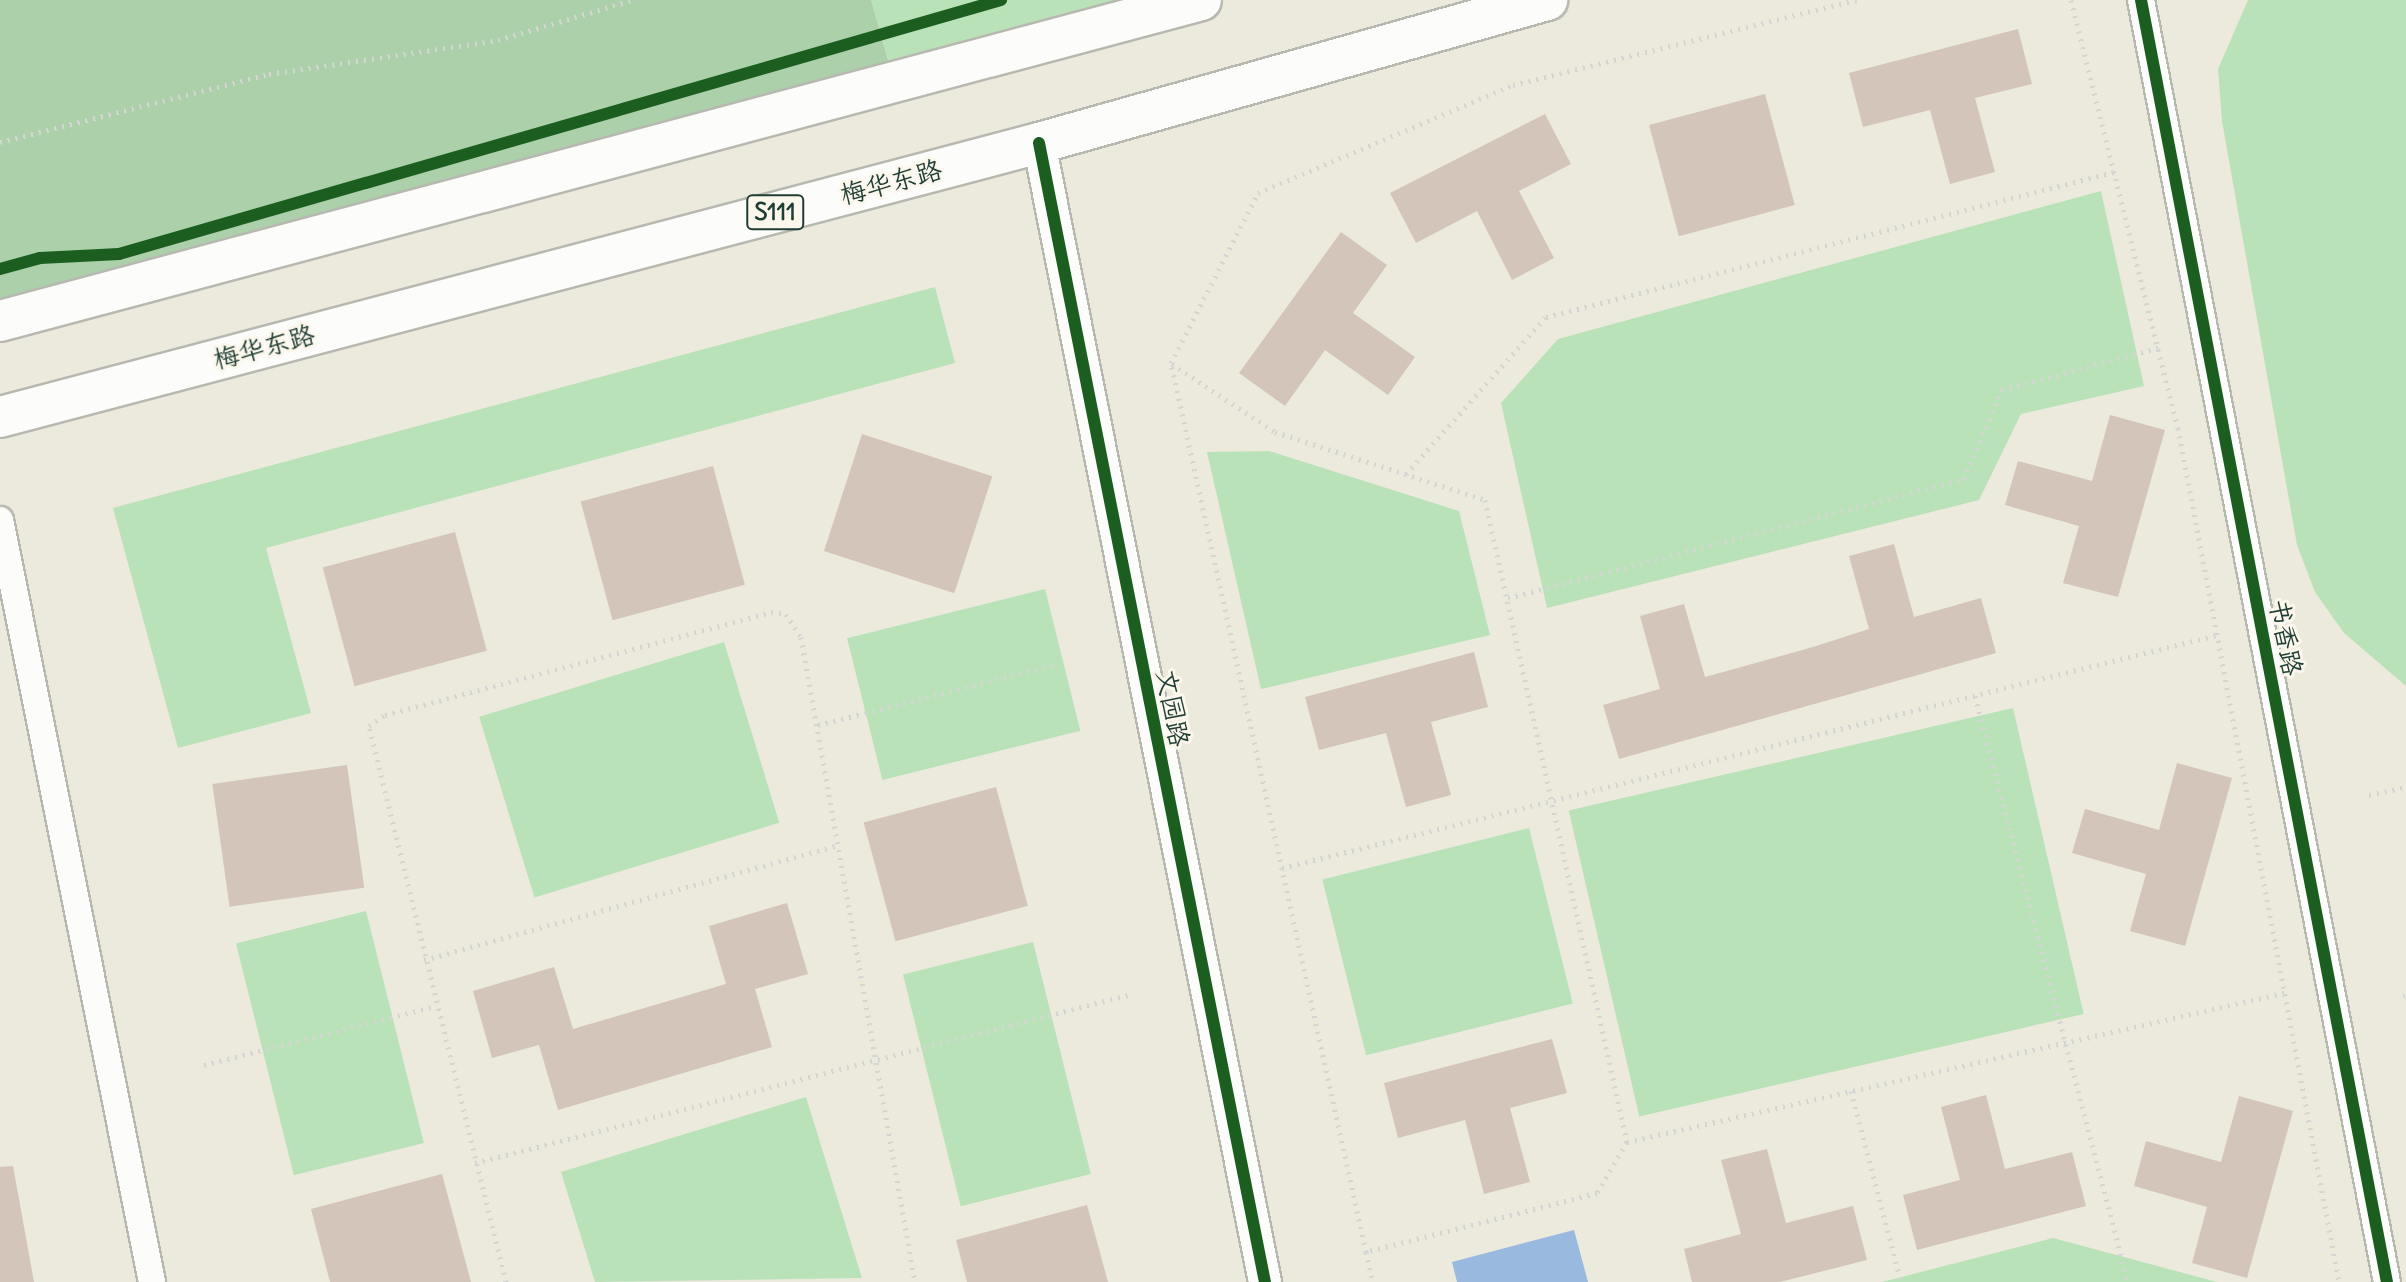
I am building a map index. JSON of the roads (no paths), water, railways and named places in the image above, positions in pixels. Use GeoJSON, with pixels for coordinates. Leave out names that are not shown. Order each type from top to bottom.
{"type":"FeatureCollection","features":[{"type":"Feature","properties":{"kind":"main road"},"geometry":{"type":"LineString","coordinates":[[0,321],[1201,0]]}},
{"type":"Feature","properties":{"kind":"main road","name":"梅华东路"},"geometry":{"type":"LineString","coordinates":[[0,417],[1039,143],[1547,0]]}},
{"type":"Feature","properties":{"kind":"street","name":"书香路"},"geometry":{"type":"LineString","coordinates":[[2141,0],[2387,1282]]}},
{"type":"Feature","properties":{"kind":"street","name":"文园路"},"geometry":{"type":"LineString","coordinates":[[1039,143],[1265,1282]]}},
{"type":"Feature","properties":{"kind":"street"},"geometry":{"type":"LineString","coordinates":[[0,520],[152,1282]]}},
{"type":"Feature","properties":{"kind":"water"},"geometry":{"type":"Polygon","coordinates":[[[1574,1230],[1588,1282],[1457,1282],[1452,1262],[1574,1230]]]}}]}
